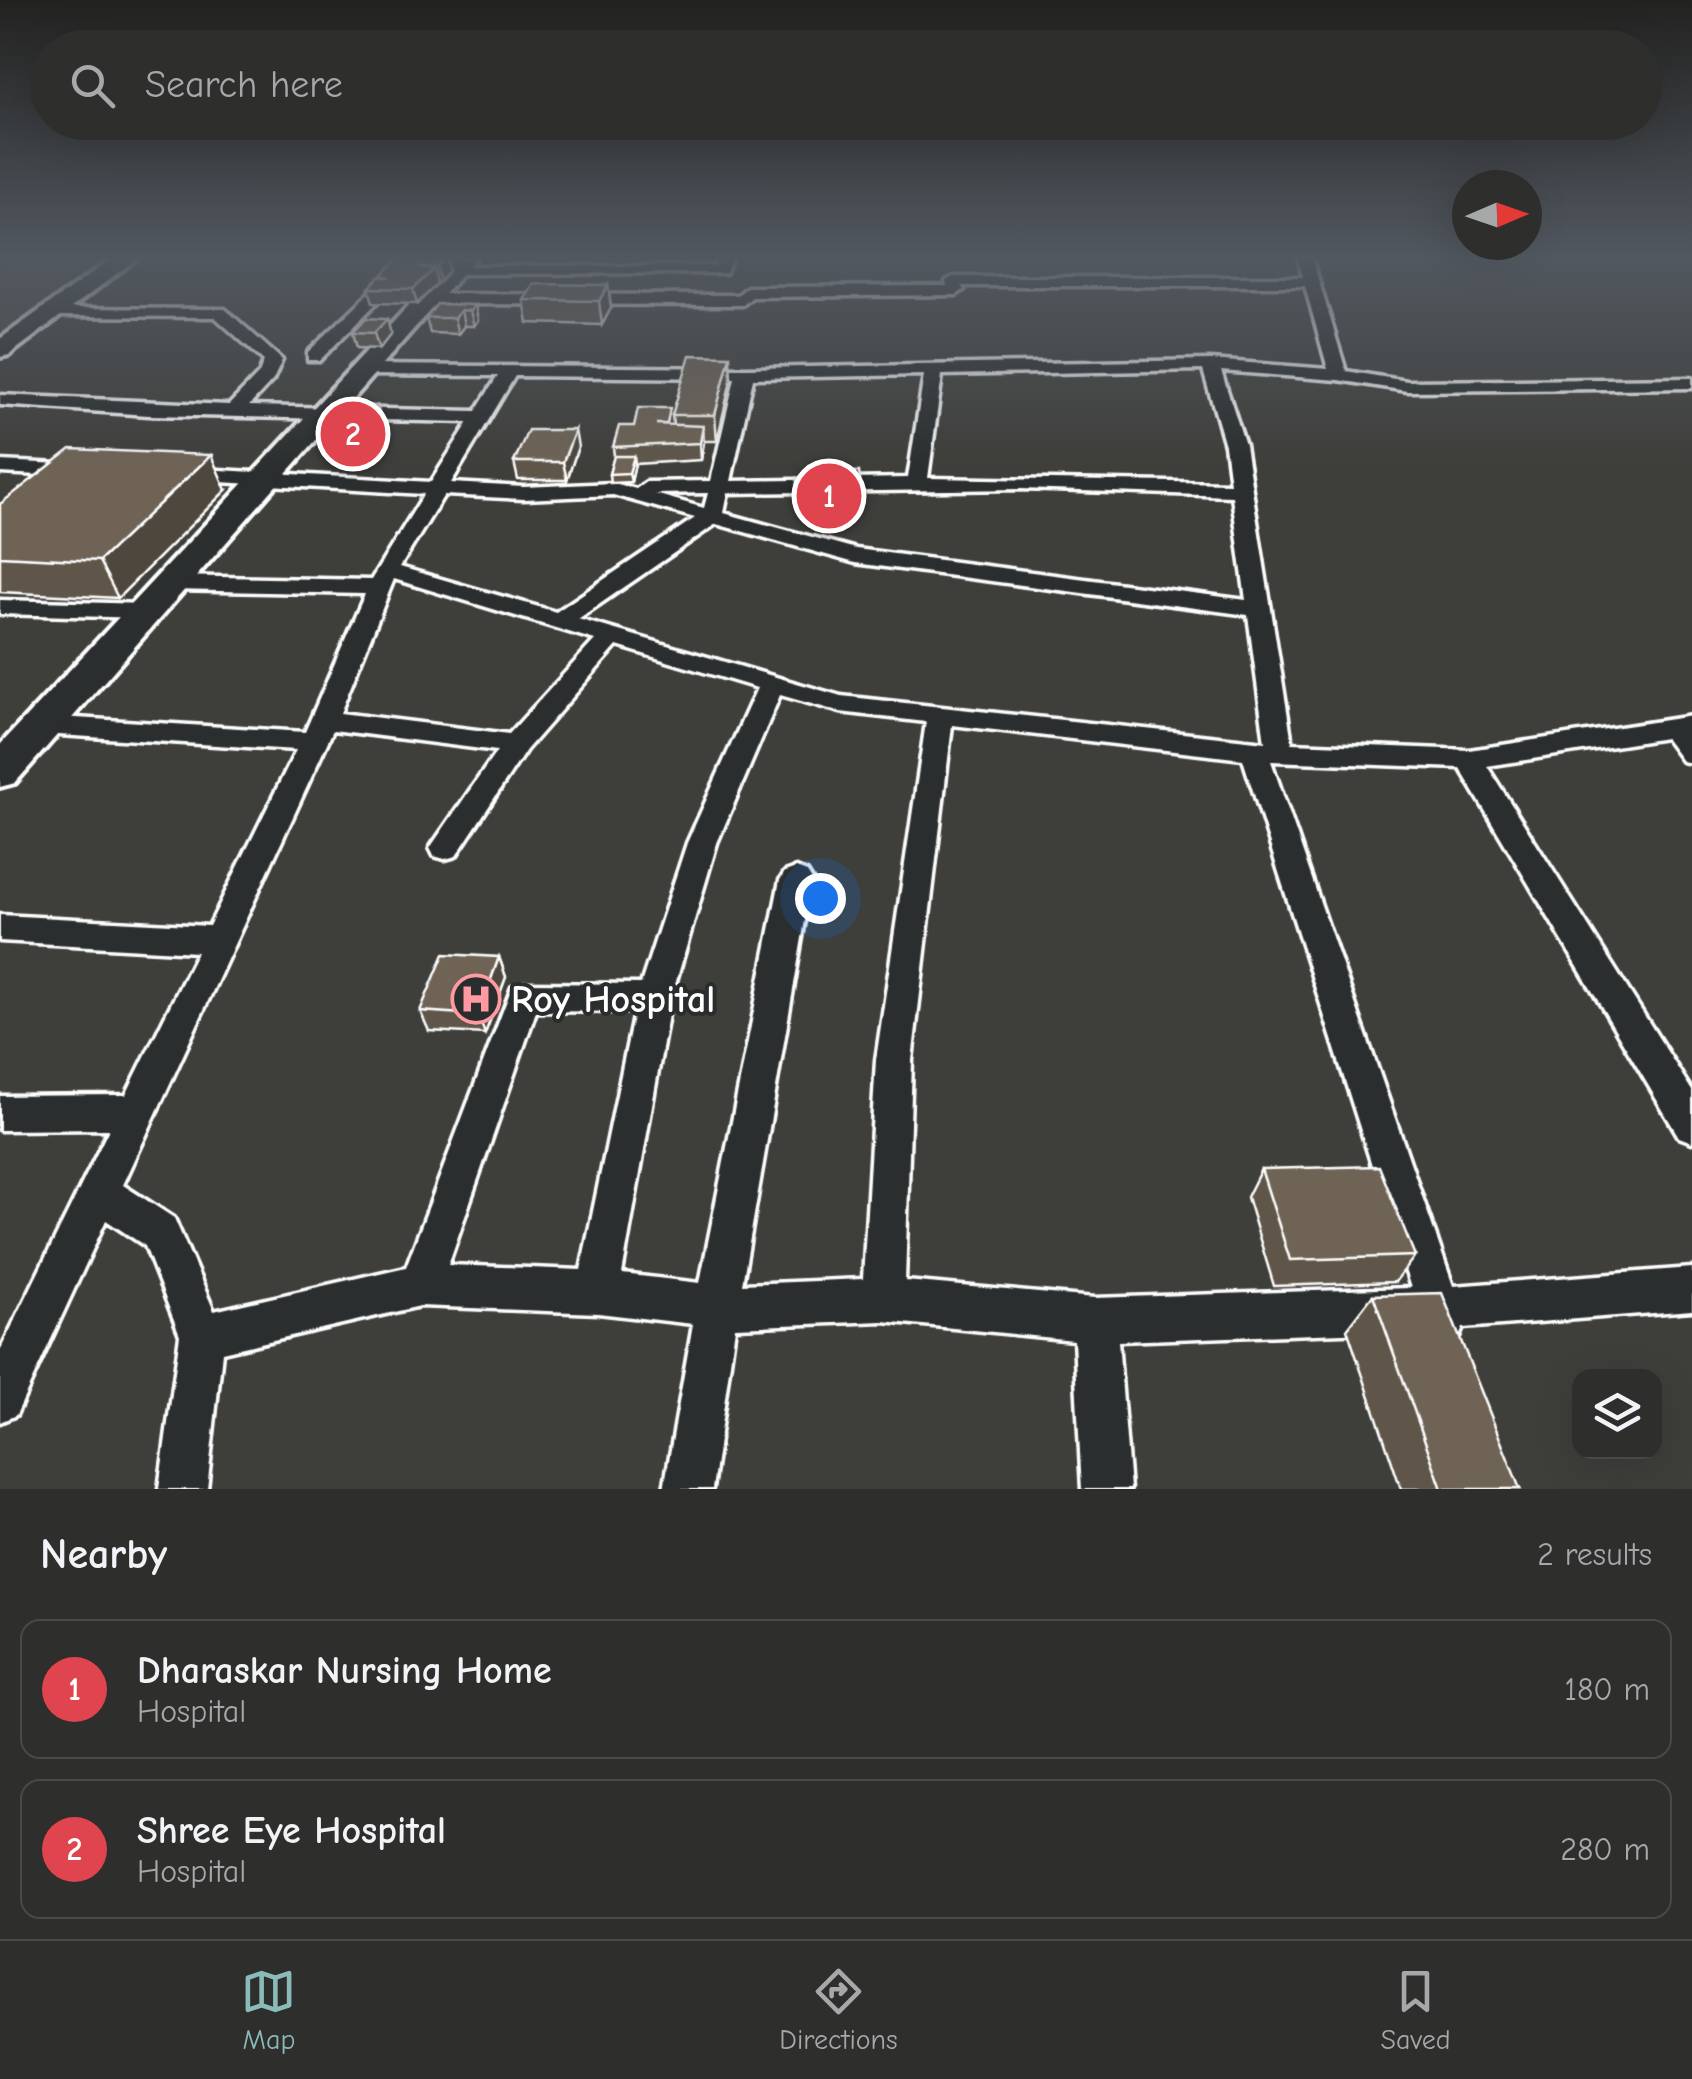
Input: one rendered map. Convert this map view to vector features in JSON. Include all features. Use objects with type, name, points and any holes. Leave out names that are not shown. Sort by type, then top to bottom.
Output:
[{"type":"main road","points":[[0,772],[401,328]]},
{"type":"street","points":[[0,350],[30,328]]},
{"type":"street","points":[[247,328],[294,358],[509,372],[746,373],[1210,365],[1338,375],[1406,386],[1692,383]]},
{"type":"street","points":[[234,411],[267,376],[329,328]]},
{"type":"street","points":[[1325,328],[1338,375]]},
{"type":"street","points":[[1210,365],[1235,445],[1259,609],[1267,751],[1458,1362]]},
{"type":"street","points":[[917,485],[934,370]]},
{"type":"street","points":[[0,1399],[319,731],[384,578],[509,372]]},
{"type":"street","points":[[559,620],[713,516],[746,373]]},
{"type":"street","points":[[0,400],[482,417]]},
{"type":"street","points":[[0,468],[94,472],[57,496]]},
{"type":"street","points":[[158,473],[268,476],[524,493],[1021,483],[1241,490]]},
{"type":"street","points":[[614,489],[855,556],[1259,609]]},
{"type":"street","points":[[171,582],[384,578],[559,620],[840,704],[1267,751],[1469,759],[1682,727],[1692,754]]},
{"type":"street","points":[[0,607],[145,612]]},
{"type":"street","points":[[445,848],[516,744],[612,636]]},
{"type":"street","points":[[598,1292],[654,998],[702,843],[772,684]]},
{"type":"street","points":[[882,1300],[894,1060],[940,715]]},
{"type":"street","points":[[43,724],[319,731],[516,744]]},
{"type":"street","points":[[1469,759],[1692,1125]]},
{"type":"street","points":[[688,1489],[717,1306],[796,880]]},
{"type":"street","points":[[0,928],[220,940]]},
{"type":"street","points":[[420,1286],[524,997],[654,998]]},
{"type":"street","points":[[0,1112],[137,1112]]},
{"type":"street","points":[[99,1192],[160,1232],[202,1335],[183,1489]]},
{"type":"street","points":[[202,1335],[420,1286],[598,1292],[717,1306],[882,1300],[1095,1320],[1440,1308],[1692,1289]]},
{"type":"street","points":[[1095,1320],[1106,1489]]},
{"type":"building","points":[[356,328],[378,328],[374,333],[353,332]]},
{"type":"building","points":[[690,355],[730,356],[715,415],[672,415]]},
{"type":"building","points":[[344,404],[377,406],[352,432],[318,430]]},
{"type":"building","points":[[638,408],[670,408],[667,424],[656,424],[703,426],[700,443],[613,447],[619,426],[634,426]]},
{"type":"building","points":[[528,430],[575,430],[563,462],[514,462]]},
{"type":"building","points":[[71,449],[211,455],[99,561],[0,556],[0,504]]},
{"type":"building","points":[[614,456],[634,456],[629,473],[609,474]]},
{"type":"building","points":[[817,471],[859,472],[860,481],[836,482],[837,493],[831,493],[828,485],[808,489],[807,485],[797,485],[797,478],[817,477]]},
{"type":"building","points":[[444,954],[499,957],[478,1015],[420,1011]]},
{"type":"building","points":[[1379,1166],[1415,1256],[1290,1260],[1261,1169]]},
{"type":"building","points":[[1442,1293],[1520,1489],[1442,1489],[1373,1295]]},
{"type":"place","name":"Shree Eye Hospital","points":[[353,434]]},
{"type":"place","name":"Dharaskar Nursing Home","points":[[829,496]]},
{"type":"place","name":"Roy Hospital","points":[[476,999]]}]
